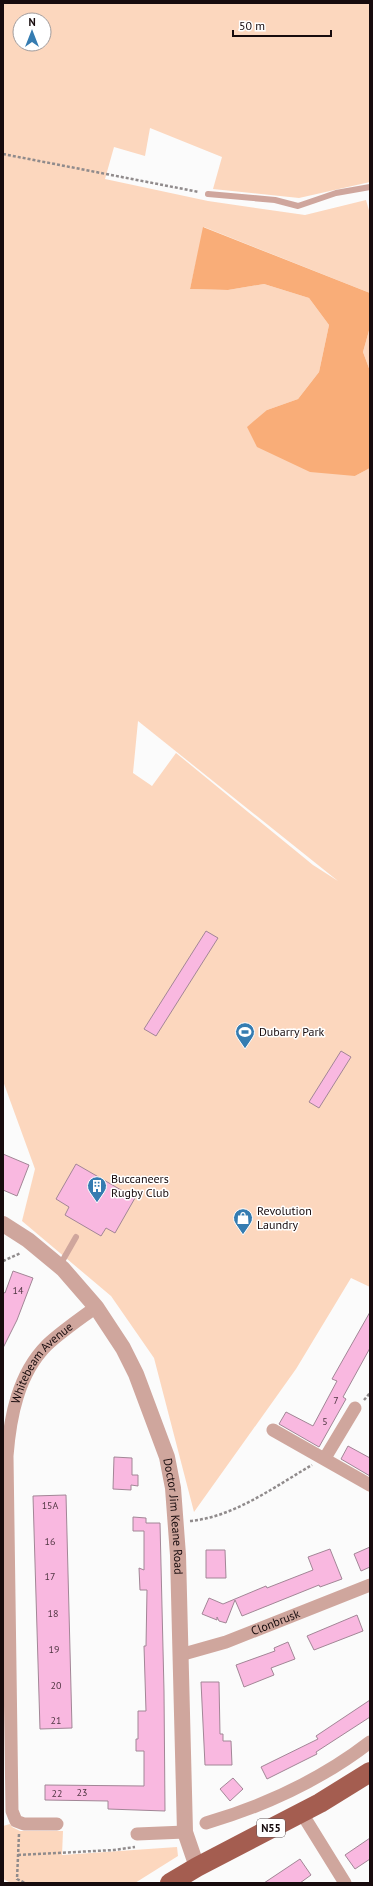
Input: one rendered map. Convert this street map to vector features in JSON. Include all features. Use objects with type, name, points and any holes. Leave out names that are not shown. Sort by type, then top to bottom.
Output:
[{"type":"main road","name":"N55","points":[[170,1883],[197,1867],[301,1812],[370,1772]]},
{"type":"street","name":"Doctor Jim Keane Road","points":[[3,1224],[36,1246],[59,1266],[96,1307],[123,1348],[148,1401],[167,1457],[173,1488],[175,1522],[185,1832],[197,1867]]},
{"type":"street","name":"Whitebeam Avenue","points":[[12,1820],[7,1531],[7,1456],[10,1420],[27,1373],[47,1346],[96,1307]]},
{"type":"street","points":[[324,1458],[355,1408]]},
{"type":"street","points":[[273,1430],[370,1485]]},
{"type":"street","name":"Clonbrusk","points":[[180,1655],[226,1642],[370,1585]]},
{"type":"street","points":[[206,1823],[256,1806],[294,1788],[331,1768],[370,1742]]},
{"type":"street","points":[[301,1812],[345,1883]]},
{"type":"street","points":[[12,1820],[24,1824],[57,1824]]},
{"type":"street","points":[[141,1834],[185,1832]]},
{"type":"lane","points":[[208,194],[276,200],[298,206],[336,193],[370,187]]},
{"type":"lane","points":[[59,1266],[76,1237]]},
{"type":"path","points":[[3,154],[208,194]]},
{"type":"path","points":[[3,1261],[36,1246]]},
{"type":"path","points":[[175,1522],[202,1520],[232,1510],[324,1458]]},
{"type":"path","points":[[12,1820],[18,1855],[17,1879],[25,1883]]},
{"type":"path","points":[[18,1855],[114,1850],[140,1846],[141,1834]]},
{"type":"shaded area","points":[[3,3],[370,3],[370,182],[299,198],[213,189],[222,157],[150,128],[145,156],[114,147],[105,179],[208,201],[305,215],[366,200],[370,214],[370,293],[204,227],[190,289],[228,290],[264,284],[309,298],[329,325],[319,372],[298,399],[267,410],[355,476],[370,468],[370,1287],[351,1278],[296,1369],[194,1512],[154,1358],[111,1296],[22,1221],[35,1169],[3,1081]],"holes":[[[138,721],[338,881],[313,865],[176,753],[152,786],[133,773]]]},
{"type":"shaded area","points":[[203,227],[370,293],[370,327],[363,352],[370,371],[370,468],[355,476],[310,472],[257,447],[247,427],[267,410],[298,399],[319,372],[329,325],[309,298],[264,284],[228,290],[190,289]]},
{"type":"shaded area","points":[[370,327],[370,371],[363,352]]},
{"type":"shaded area","points":[[10,1824],[12,1827],[20,1831],[63,1831],[62,1855],[177,1847],[178,1856],[135,1883],[11,1883],[3,1879],[3,1826]]},
{"type":"building","points":[[206,931],[218,938],[156,1036],[144,1029]]},
{"type":"building","points":[[341,1051],[351,1057],[319,1108],[309,1102]]},
{"type":"building","points":[[3,1154],[29,1165],[17,1196],[3,1190]]},
{"type":"building","name":"Buccaneers Rugby Club","points":[[76,1164],[135,1198],[115,1233],[106,1228],[101,1236],[65,1215],[69,1207],[56,1199]]},
{"type":"building","points":[[13,1271],[33,1278],[17,1320],[3,1348],[3,1292],[5,1293]]},
{"type":"building","points":[[370,1312],[370,1348],[343,1397],[346,1399],[319,1447],[279,1424],[286,1412],[313,1426],[337,1381],[332,1379]]},
{"type":"building","points":[[348,1446],[370,1458],[370,1476],[341,1459]]},
{"type":"building","points":[[114,1457],[132,1458],[132,1475],[138,1475],[138,1486],[131,1485],[131,1490],[113,1489]]},
{"type":"building","points":[[66,1495],[72,1728],[40,1729],[33,1496]]},
{"type":"building","points":[[133,1517],[146,1518],[146,1523],[160,1523],[165,1811],[108,1809],[108,1801],[45,1800],[45,1785],[144,1786],[144,1751],[136,1751],[136,1739],[138,1739],[138,1711],[146,1711],[144,1646],[146,1646],[147,1590],[140,1590],[139,1568],[144,1570],[144,1531],[133,1531]]},
{"type":"building","points":[[370,1547],[370,1567],[361,1571],[354,1554]]},
{"type":"building","points":[[330,1549],[342,1579],[320,1587],[319,1585],[242,1616],[235,1600],[226,1623],[219,1621],[217,1617],[217,1620],[202,1614],[209,1598],[223,1604],[266,1586],[267,1588],[313,1570],[308,1557]]},
{"type":"building","points":[[206,1550],[225,1550],[226,1578],[206,1578]]},
{"type":"building","points":[[357,1615],[363,1631],[314,1650],[307,1636]]},
{"type":"building","points":[[288,1642],[295,1659],[271,1668],[274,1675],[244,1687],[236,1665],[275,1651],[274,1648]]},
{"type":"building","points":[[201,1682],[219,1682],[220,1734],[223,1734],[223,1741],[231,1741],[232,1765],[205,1765]]},
{"type":"building","points":[[370,1700],[370,1717],[316,1752],[317,1754],[267,1779],[261,1767],[318,1739],[316,1736]]},
{"type":"building","points":[[233,1778],[243,1789],[230,1801],[220,1789]]},
{"type":"building","points":[[370,1838],[370,1859],[355,1869],[345,1855]]},
{"type":"building","points":[[300,1859],[311,1875],[300,1883],[264,1883]]},
{"type":"place","name":"Dubarry Park","points":[[245,1049]]},
{"type":"place","name":"Buccaneers Rugby Club","points":[[97,1203]]},
{"type":"place","name":"Revolution Laundry","points":[[243,1235]]}]
